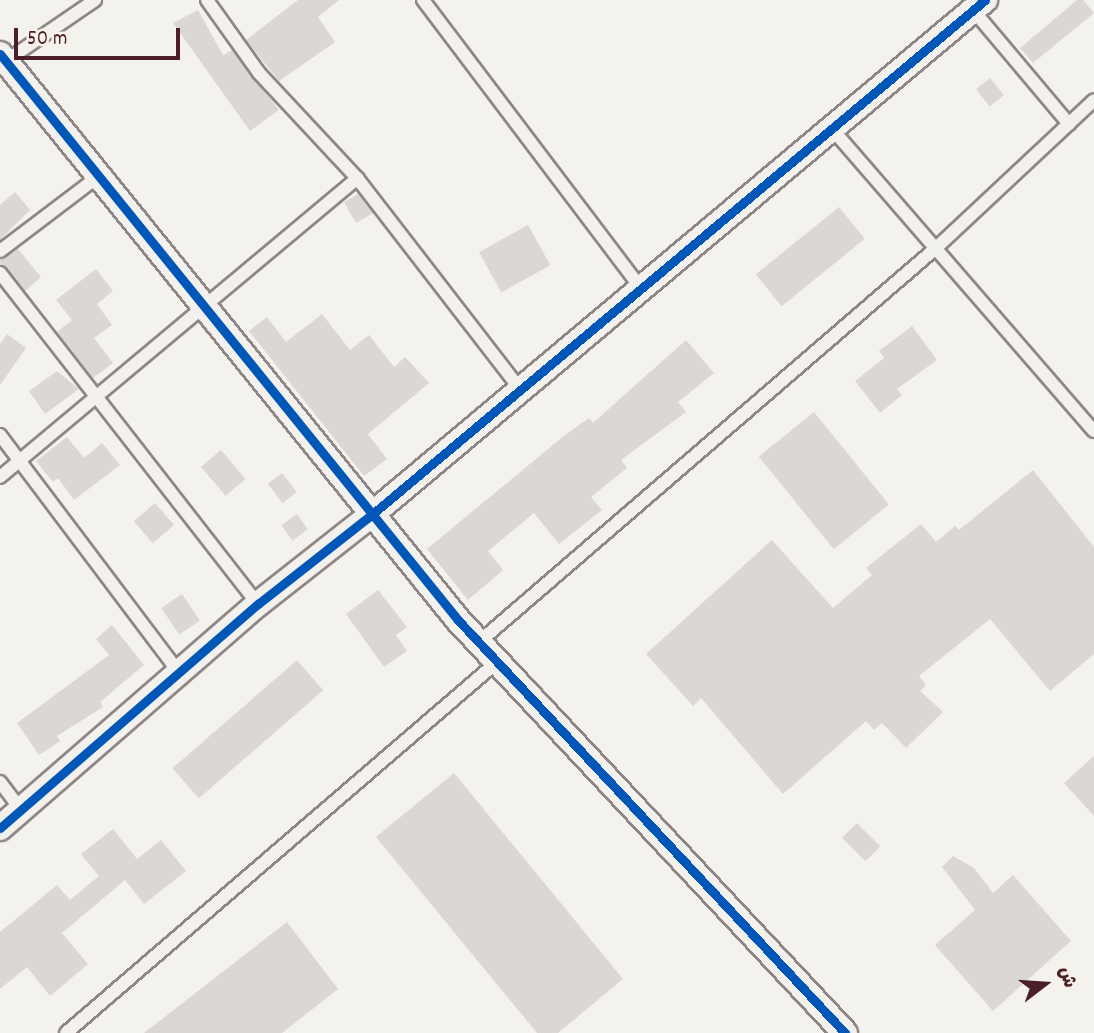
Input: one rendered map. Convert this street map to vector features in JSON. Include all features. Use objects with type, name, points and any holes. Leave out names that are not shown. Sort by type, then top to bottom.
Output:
[{"type":"street","points":[[0,828],[178,671],[370,516],[979,5]]},
{"type":"street","points":[[3,58],[100,175],[202,308],[370,516],[496,662],[845,1033]]},
{"type":"lane","points":[[3,58],[95,0]]},
{"type":"lane","points":[[206,0],[259,73],[357,178],[521,390]]},
{"type":"lane","points":[[423,0],[640,287]]},
{"type":"lane","points":[[979,5],[1069,124]]},
{"type":"lane","points":[[479,642],[936,248],[1094,100]]},
{"type":"lane","points":[[833,130],[1094,431]]},
{"type":"lane","points":[[0,251],[100,175]]},
{"type":"lane","points":[[0,477],[357,178]]},
{"type":"lane","points":[[0,273],[258,604]]},
{"type":"lane","points":[[0,435],[178,671]]},
{"type":"lane","points":[[66,1033],[496,662]]},
{"type":"lane","points":[[0,782],[21,810]]},
{"type":"building","points":[[298,0],[339,0],[318,17],[335,42],[279,81],[246,40]]},
{"type":"building","points":[[1077,0],[1083,0],[1094,13],[1033,63],[1020,48]]},
{"type":"building","points":[[198,10],[223,55],[232,50],[279,110],[250,131],[173,23]]},
{"type":"building","points":[[990,78],[1004,95],[990,106],[976,89]]},
{"type":"building","points":[[15,192],[30,210],[0,240],[0,205]]},
{"type":"building","points":[[358,194],[373,213],[356,223],[344,202]]},
{"type":"building","points":[[839,207],[865,239],[782,306],[756,274]]},
{"type":"building","points":[[528,225],[550,265],[501,292],[479,252]]},
{"type":"building","points":[[18,249],[41,277],[25,291],[0,264],[0,260]]},
{"type":"building","points":[[96,269],[113,291],[97,304],[112,325],[94,338],[113,363],[93,378],[57,332],[72,320],[56,300]]},
{"type":"building","points":[[322,314],[350,350],[369,335],[394,367],[405,357],[429,383],[368,434],[387,459],[364,476],[249,331],[267,317],[286,342]]},
{"type":"building","points":[[912,326],[937,360],[897,389],[902,395],[880,413],[855,381],[884,358],[879,351]]},
{"type":"building","points":[[7,334],[26,348],[0,385],[0,344]]},
{"type":"building","points":[[686,340],[714,373],[678,402],[686,412],[621,460],[627,468],[591,497],[602,510],[559,544],[534,513],[488,551],[503,570],[468,600],[427,549],[565,435],[589,418],[593,423]]},
{"type":"building","points":[[57,371],[79,389],[45,414],[29,391]]},
{"type":"building","points":[[814,412],[889,504],[834,549],[759,457]]},
{"type":"building","points":[[67,437],[84,458],[102,443],[120,465],[74,500],[58,478],[53,482],[36,461]]},
{"type":"building","points":[[221,450],[245,479],[226,496],[201,467]]},
{"type":"building","points":[[1033,470],[1094,547],[1094,654],[1050,691],[990,619],[919,676],[926,685],[920,691],[943,712],[906,748],[882,723],[874,730],[866,721],[783,794],[701,698],[693,706],[646,654],[772,540],[833,608],[872,575],[866,568],[921,524],[936,542],[955,526],[959,530]]},
{"type":"building","points":[[282,473],[297,492],[283,503],[268,484]]},
{"type":"building","points":[[155,503],[174,525],[153,543],[134,521]]},
{"type":"building","points":[[297,514],[308,530],[292,540],[281,525]]},
{"type":"building","points":[[378,590],[407,627],[396,635],[407,651],[384,667],[346,614]]},
{"type":"building","points":[[182,594],[200,621],[179,635],[161,608]]},
{"type":"building","points":[[112,625],[144,665],[100,702],[103,707],[57,736],[60,741],[39,755],[17,723],[109,655],[96,639]]},
{"type":"building","points":[[297,660],[323,690],[199,798],[172,768]]},
{"type":"building","points":[[1094,756],[1094,816],[1064,783]]},
{"type":"building","points":[[454,773],[623,979],[558,1033],[537,1033],[376,837]]},
{"type":"building","points":[[857,823],[880,846],[865,861],[842,838]]},
{"type":"building","points":[[113,829],[137,859],[161,840],[186,871],[144,904],[125,880],[62,933],[88,964],[50,996],[27,967],[0,989],[0,932],[57,885],[70,900],[99,876],[81,854]]},
{"type":"building","points":[[953,856],[974,868],[993,893],[1013,875],[1071,941],[993,1011],[935,945],[975,910],[942,867]]},
{"type":"building","points":[[287,922],[338,989],[282,1033],[144,1033]]},
{"type":"cycle path","points":[[0,828],[258,604],[370,516],[985,0]]},
{"type":"cycle path","points":[[0,54],[458,620],[845,1033]]}]
